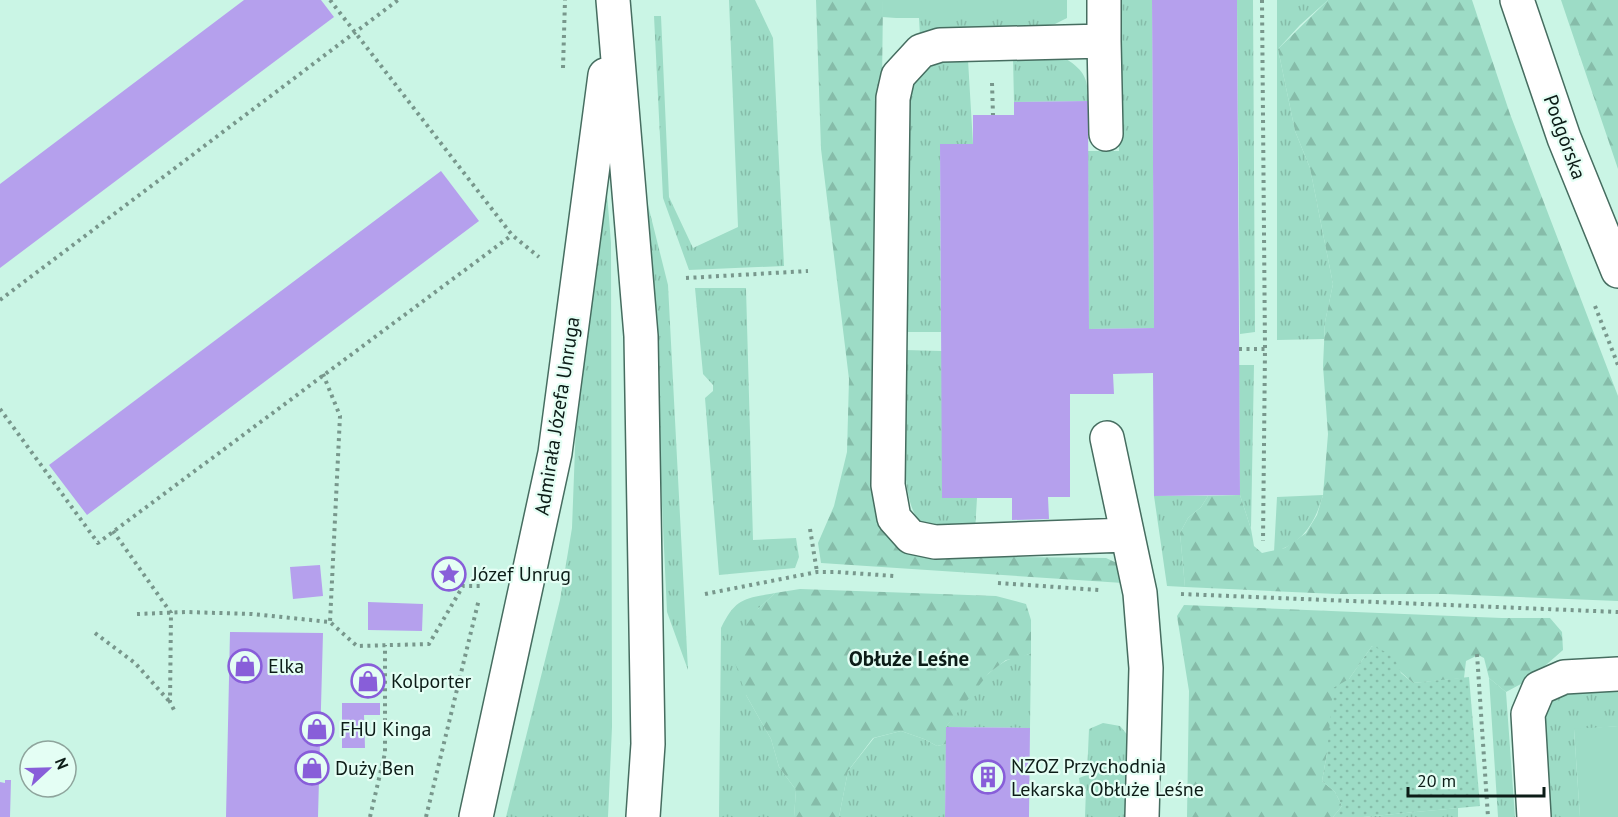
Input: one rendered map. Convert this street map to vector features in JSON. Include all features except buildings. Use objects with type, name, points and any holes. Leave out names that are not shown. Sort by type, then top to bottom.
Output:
[{"type":"street","points":[[1104,0],[1106,134]]},
{"type":"street","name":"Podgórska","points":[[1517,0],[1564,138],[1618,271]]},
{"type":"street","name":"Admirała Józefa Unruga","points":[[476,817],[555,453],[613,6]]},
{"type":"street","name":"Admirała Józefa Unruga","points":[[613,6],[640,336],[648,744],[643,817]]},
{"type":"street","points":[[1104,41],[939,45],[921,51],[898,76],[893,98],[888,485],[894,518],[911,537],[935,542],[1127,536]]},
{"type":"street","points":[[1107,438],[1140,593],[1146,668],[1142,817]]},
{"type":"street","points":[[1534,817],[1528,714],[1539,688],[1564,677],[1618,674]]},
{"type":"path","points":[[330,0],[512,235],[545,262]]},
{"type":"path","points":[[0,300],[398,0]]},
{"type":"path","points":[[563,69],[565,0]]},
{"type":"path","points":[[1262,0],[1265,349],[1263,542]]},
{"type":"path","points":[[0,409],[98,543],[512,235]]},
{"type":"path","points":[[686,278],[808,271]]},
{"type":"path","points":[[1239,349],[1265,349]]},
{"type":"path","points":[[323,374],[340,416],[330,622]]},
{"type":"path","points":[[810,529],[817,572]]},
{"type":"path","points":[[113,531],[171,613],[170,702]]},
{"type":"path","points":[[705,594],[817,572],[906,577]]},
{"type":"path","points":[[426,817],[485,576]]},
{"type":"path","points":[[988,582],[1140,593],[1618,612]]},
{"type":"path","points":[[137,614],[252,614],[330,622],[357,646],[429,644],[463,586],[482,586]]},
{"type":"path","points":[[95,633],[135,663],[170,702],[175,712]]},
{"type":"path","points":[[370,817],[385,753],[386,645]]},
{"type":"path","points":[[1477,654],[1488,817]]},
{"type":"green space","points":[[729,0],[755,0],[773,38],[784,266],[689,270],[663,198],[654,16],[661,16],[669,197],[693,248],[738,227]]},
{"type":"green space","points":[[816,0],[883,0],[877,496],[941,556],[1106,558],[1119,564],[1123,583],[821,563],[818,543],[834,506],[847,452],[849,379],[821,149]]},
{"type":"green space","points":[[883,0],[896,0],[896,18],[882,17]]},
{"type":"green space","points":[[896,0],[1067,0],[1067,18],[896,18]]},
{"type":"green space","points":[[1117,0],[1152,0],[1154,328],[1089,329],[1088,151],[1119,151]]},
{"type":"green space","points":[[1237,0],[1253,0],[1255,332],[1240,334]]},
{"type":"green space","points":[[1277,0],[1328,0],[1278,49],[1295,131],[1310,168],[1333,284],[1324,339],[1277,340]]},
{"type":"green space","points":[[1328,0],[1472,0],[1510,114],[1618,396],[1618,601],[1444,594],[1336,594],[1185,587],[1180,533],[1188,518],[1201,507],[1208,496],[1240,495],[1254,546],[1262,553],[1285,548],[1306,533],[1317,515],[1323,495],[1328,434],[1323,366],[1325,322],[1333,284],[1310,168],[1295,131],[1278,49]]},
{"type":"green space","points":[[1561,0],[1618,0],[1618,169]]},
{"type":"green space","points":[[919,18],[1067,18],[1044,26],[920,36]]},
{"type":"green space","points":[[1062,56],[1083,74],[1087,85],[1088,101],[1014,102],[1013,58]]},
{"type":"green space","points":[[941,60],[968,60],[973,144],[940,145],[941,332],[906,332],[901,105],[922,68]]},
{"type":"green space","points":[[606,181],[611,243],[612,727],[608,817],[506,817],[560,600],[572,528],[576,422],[599,221]]},
{"type":"green space","points":[[648,205],[668,285],[688,670],[667,612]]},
{"type":"green space","points":[[695,288],[746,288],[753,540],[796,538],[799,557],[795,568],[719,575],[705,398],[713,391],[713,385],[703,374]]},
{"type":"green space","points":[[905,350],[942,351],[942,498],[977,498],[975,531],[930,527],[918,519],[911,506],[907,487],[904,439]]},
{"type":"green space","points":[[1239,365],[1254,365],[1251,529],[1240,495]]},
{"type":"green space","points":[[1323,495],[1312,523],[1306,531],[1293,543],[1274,552],[1277,497]]},
{"type":"green space","points":[[1154,496],[1208,496],[1201,507],[1188,518],[1180,533],[1185,587],[1167,586]]},
{"type":"green space","points":[[800,589],[996,596],[1026,604],[1031,620],[1031,653],[1020,658],[1006,660],[989,673],[946,727],[946,744],[937,746],[901,731],[873,738],[848,771],[839,817],[794,817],[796,790],[779,767],[771,739],[746,695],[733,657],[742,631],[758,609],[775,593]]},
{"type":"green space","points":[[775,593],[758,609],[746,695],[771,739],[779,767],[796,790],[794,817],[719,817],[721,628],[736,605],[748,599]]},
{"type":"green space","points":[[1184,605],[1550,618],[1562,632],[1563,650],[1530,679],[1506,692],[1489,678],[1484,658],[1478,655],[1466,661],[1464,678],[1413,683],[1372,646],[1349,679],[1327,753],[1322,781],[1335,792],[1342,806],[1333,817],[1187,817],[1189,691],[1177,616]]},
{"type":"green space","points":[[1372,646],[1393,655],[1401,673],[1413,683],[1469,677],[1480,806],[1363,817],[1333,817],[1342,806],[1335,792],[1322,781],[1333,688],[1349,679]]},
{"type":"green space","points":[[1031,653],[1030,728],[946,727],[972,692],[995,668],[1007,660]]},
{"type":"green space","points":[[1489,678],[1506,692],[1515,817],[1498,817]]},
{"type":"green space","points":[[1618,687],[1618,726],[1574,730],[1580,817],[1545,817],[1540,713],[1554,697],[1570,690]]},
{"type":"green space","points":[[1103,723],[1120,726],[1130,738],[1128,817],[1085,817],[1086,789],[1080,786],[1079,778],[1087,775],[1089,729]]},
{"type":"green space","points":[[1618,726],[1618,817],[1580,817],[1574,729]]},
{"type":"green space","points":[[901,731],[937,746],[946,744],[945,817],[839,817],[848,771],[874,738]]},
{"type":"green space","points":[[1458,808],[1458,817],[1363,817]]},
{"type":"place","name":"Józef Unrug","points":[[449,574]]},
{"type":"place","name":"Elka","points":[[245,666]]},
{"type":"place","name":"Kolporter","points":[[368,681]]},
{"type":"place","name":"FHU Kinga","points":[[317,729]]},
{"type":"place","name":"Duży Ben","points":[[312,768]]},
{"type":"place","name":"NZOZ Przychodnia Lekarska Obłuże Leśne","points":[[988,777]]},
{"type":"district","name":"Obłuże Leśne","points":[[909,659]]}]
